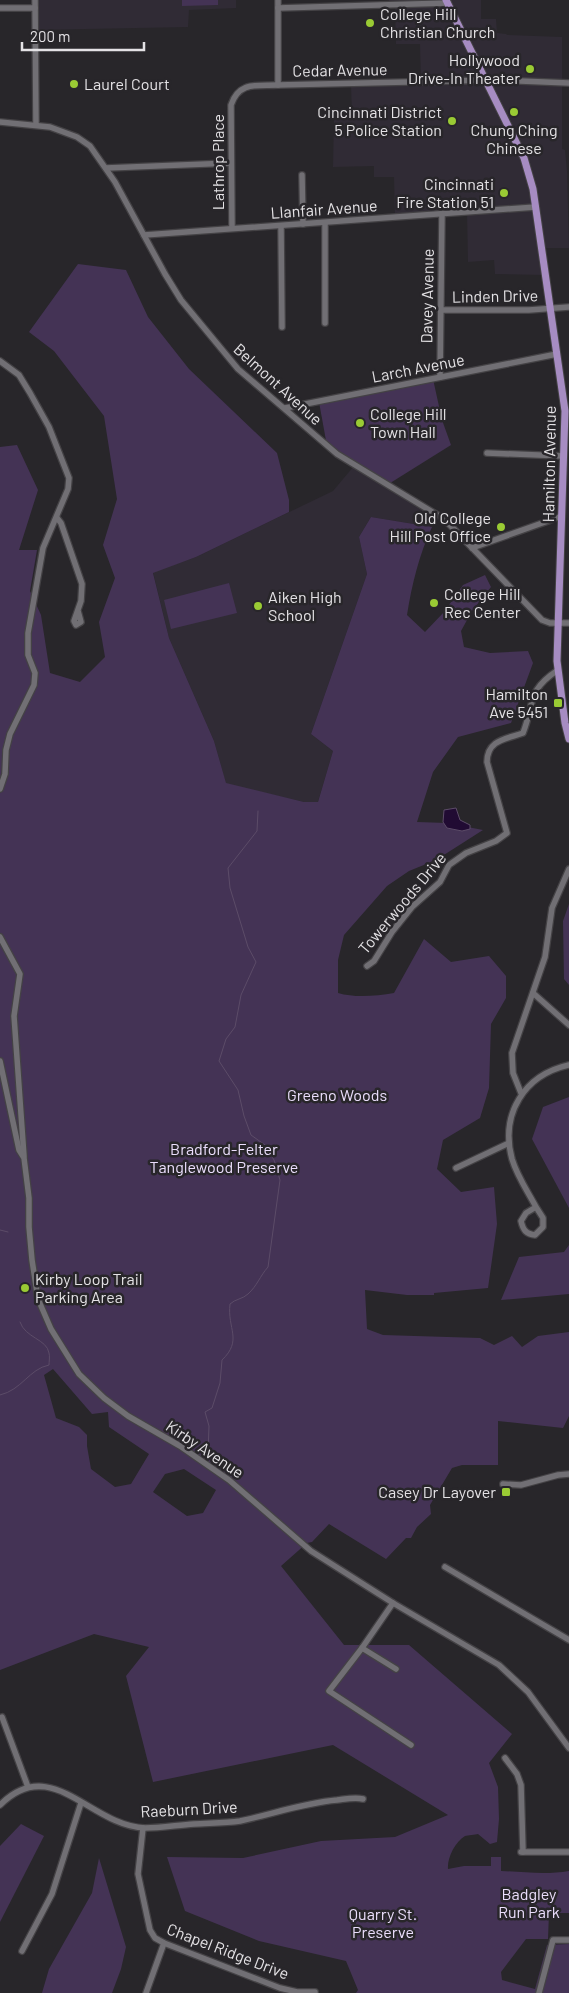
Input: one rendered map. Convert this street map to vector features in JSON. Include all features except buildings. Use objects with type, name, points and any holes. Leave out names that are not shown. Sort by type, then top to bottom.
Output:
[{"type":"main road","name":"Hamilton Avenue","points":[[447,2],[524,158],[532,180],[565,411],[562,516],[565,534],[558,623],[558,670],[569,739]]},
{"type":"street","points":[[35,0],[36,125]]},
{"type":"street","points":[[278,0],[278,86]]},
{"type":"street","points":[[278,8],[355,3],[447,2]]},
{"type":"street","points":[[0,8],[35,8]]},
{"type":"street","name":"Cedar Avenue","points":[[234,96],[242,89],[248,87],[485,81],[569,83]]},
{"type":"street","name":"Lathrop Place","points":[[232,228],[231,105],[234,96]]},
{"type":"street","name":"Belmont Avenue","points":[[0,122],[60,129],[77,136],[91,147],[106,168],[170,284],[191,314],[238,369],[344,458],[438,516],[540,618],[545,622],[558,623]]},
{"type":"street","points":[[106,168],[231,163]]},
{"type":"street","points":[[302,175],[303,224]]},
{"type":"street","name":"Llanfair Avenue","points":[[144,235],[536,207]]},
{"type":"street","name":"Davey Avenue","points":[[440,377],[442,214]]},
{"type":"street","points":[[325,223],[325,323]]},
{"type":"street","points":[[281,226],[282,327]]},
{"type":"street","name":"Linden Drive","points":[[440,310],[529,310],[569,307]]},
{"type":"street","name":"Larch Avenue","points":[[285,408],[557,354]]},
{"type":"street","points":[[0,361],[19,375],[30,392],[49,427],[68,473],[68,489],[43,548],[28,633],[28,655],[35,674],[34,685],[10,734],[6,750],[5,774],[0,788]]},
{"type":"street","points":[[487,453],[563,456]]},
{"type":"street","points":[[472,548],[562,516]]},
{"type":"street","points":[[56,518],[61,523],[82,584],[81,601],[78,611]]},
{"type":"street","points":[[558,623],[569,623]]},
{"type":"street","name":"Towerwoods Drive","points":[[367,966],[374,961],[392,932],[412,907],[440,882],[448,865],[466,853],[496,841],[507,833],[487,762],[487,754],[497,741],[523,733],[528,721],[535,690],[540,683],[558,670]]},
{"type":"street","points":[[521,1093],[513,1073],[512,1053],[545,957],[552,908],[569,869]]},
{"type":"street","points":[[0,937],[8,954],[19,970],[20,977],[14,1016],[24,1158]]},
{"type":"street","points":[[533,993],[569,1025]]},
{"type":"street","name":"Kirby Avenue","points":[[0,1061],[19,1150],[24,1158],[29,1198],[32,1260],[38,1300],[51,1329],[79,1374],[104,1398],[128,1416],[180,1446],[223,1475],[311,1551],[393,1603],[495,1662],[528,1692],[568,1746]]},
{"type":"street","points":[[536,1207],[526,1213],[521,1221],[525,1231],[529,1234],[535,1234],[543,1227],[543,1218],[516,1169],[509,1142],[512,1117],[521,1093],[548,1072],[569,1065]]},
{"type":"street","points":[[456,1168],[509,1142]]},
{"type":"street","points":[[503,1484],[521,1485],[569,1474]]},
{"type":"street","points":[[445,1568],[569,1640]]},
{"type":"street","points":[[393,1603],[329,1691],[411,1745]]},
{"type":"street","points":[[362,1648],[396,1669]]},
{"type":"street","points":[[0,1805],[11,1794],[28,1786],[2,1717]]},
{"type":"street","points":[[505,1758],[517,1774],[521,1785],[521,1852],[569,1852]]},
{"type":"street","name":"Raeburn Drive","points":[[28,1786],[52,1787],[115,1821],[143,1828],[239,1821],[313,1802],[355,1798],[364,1799]]},
{"type":"street","points":[[22,1952],[52,1894],[82,1803]]},
{"type":"street","name":"Chapel Ridge Drive","points":[[143,1828],[139,1861],[140,1888],[150,1930],[155,1938],[280,1990],[314,1992]]},
{"type":"street","points":[[539,1993],[553,1940],[569,1940]]},
{"type":"street","points":[[146,1993],[164,1943]]},
{"type":"shaded area","points":[[35,0],[236,0],[236,8],[189,10],[188,27],[35,30]]},
{"type":"shaded area","points":[[389,0],[481,0],[481,19],[496,19],[497,33],[562,37],[562,149],[565,150],[567,171],[569,248],[541,248],[545,275],[495,274],[494,260],[468,262],[467,212],[395,218],[394,177],[374,177],[374,166],[333,167],[334,118],[352,118],[351,84],[421,82],[420,44],[396,44],[395,5],[389,5]]},
{"type":"shaded area","name":"Aiken High School","points":[[354,466],[439,516],[432,527],[371,517],[359,537],[367,574],[311,734],[333,751],[317,805],[226,784],[214,741],[169,638],[153,572],[196,557],[333,491]]},
{"type":"shaded area","points":[[456,808],[460,820],[470,825],[470,829],[462,831],[447,828],[443,822],[444,810]]},
{"type":"green space","points":[[182,0],[218,0],[218,5],[182,6]]},
{"type":"green space","points":[[78,264],[126,270],[148,317],[189,369],[277,453],[289,500],[289,512],[196,557],[153,573],[169,638],[214,741],[226,783],[304,802],[318,802],[333,751],[311,734],[367,574],[359,537],[371,517],[432,527],[416,570],[407,615],[425,632],[444,612],[463,585],[485,575],[491,587],[472,611],[461,631],[464,647],[490,653],[528,651],[533,663],[511,723],[458,737],[433,772],[417,822],[447,823],[483,830],[436,860],[409,871],[387,886],[344,935],[338,960],[338,993],[351,996],[366,996],[394,993],[424,939],[451,962],[489,956],[506,976],[506,998],[491,1024],[489,1088],[480,1118],[443,1140],[437,1169],[461,1192],[494,1187],[497,1224],[488,1288],[434,1293],[434,1295],[407,1295],[365,1290],[367,1329],[383,1335],[480,1338],[494,1345],[512,1336],[522,1347],[538,1336],[569,1332],[569,1416],[563,1428],[498,1421],[498,1465],[462,1465],[452,1468],[430,1505],[431,1514],[417,1527],[411,1538],[406,1538],[386,1559],[329,1524],[312,1542],[307,1543],[281,1566],[344,1645],[409,1645],[512,1734],[489,1763],[498,1787],[499,1819],[497,1842],[490,1844],[478,1834],[465,1836],[452,1851],[448,1869],[464,1866],[491,1866],[491,1857],[501,1857],[501,1871],[543,1873],[569,1871],[569,1913],[549,1913],[548,1939],[526,1939],[501,1972],[502,1980],[535,1989],[547,1945],[569,1944],[569,1993],[356,1993],[358,1990],[346,1961],[259,1941],[185,1911],[167,1857],[243,1858],[321,1841],[395,1837],[448,1815],[333,1745],[153,1782],[126,1676],[149,1647],[94,1634],[0,1670],[0,447],[17,445],[38,490],[19,550],[37,550],[30,591],[41,615],[50,673],[80,682],[105,657],[99,622],[115,578],[103,545],[117,499],[104,416],[54,351],[29,332]],"holes":[[[53,1369],[92,1414],[108,1412],[109,1427],[149,1454],[131,1484],[115,1487],[91,1469],[87,1435],[79,1427],[56,1418],[44,1375]],[[184,1469],[216,1490],[203,1513],[187,1516],[153,1492],[165,1474]]]},
{"type":"green space","points":[[433,379],[442,420],[451,445],[387,485],[327,446],[319,402]]},
{"type":"green space","points":[[229,583],[237,613],[171,629],[164,600]]},
{"type":"green space","points":[[569,904],[569,985],[564,979],[563,921]]},
{"type":"green space","points":[[569,1097],[569,1208],[532,1139],[543,1107]]},
{"type":"green space","points":[[569,1245],[569,1294],[501,1300],[519,1257],[564,1252]]},
{"type":"green space","points":[[21,1824],[44,1836],[0,1922],[0,1846]]},
{"type":"green space","points":[[99,1858],[126,1947],[121,1969],[112,1993],[42,1993],[49,1969],[92,1893]]},
{"type":"waterway","points":[[208,1454],[209,1426],[205,1412],[212,1408],[220,1383],[222,1360],[232,1346],[233,1334],[230,1304],[248,1294],[268,1267],[280,1180],[274,1160],[265,1145],[251,1135],[238,1090],[219,1061],[226,1039],[235,1027],[241,995],[256,962],[248,947],[230,888],[228,868],[257,831],[258,811]]},
{"type":"waterway","points":[[0,1230],[8,1232]]},
{"type":"waterway","points":[[0,1395],[14,1389],[36,1371],[49,1365],[47,1348],[26,1332],[20,1322]]},
{"type":"place","name":"College Hill Christian Church","points":[[370,23]]},
{"type":"place","name":"Hollywood Drive-In Theater","points":[[530,69]]},
{"type":"place","name":"Laurel Court","points":[[74,84]]},
{"type":"place","name":"Chung Ching Chinese","points":[[514,112]]},
{"type":"place","name":"Cincinnati District 5 Police Station","points":[[452,121]]},
{"type":"place","name":"Cincinnati Fire Station 51","points":[[504,193]]},
{"type":"place","name":"College Hill Town Hall","points":[[360,423]]},
{"type":"place","name":"Old College Hill Post Office","points":[[501,527]]},
{"type":"place","name":"College Hill Rec Center","points":[[434,603]]},
{"type":"place","name":"Aiken High School","points":[[258,606]]},
{"type":"place","name":"Hamilton Ave 5451","points":[[558,703]]},
{"type":"place","name":"Kirby Loop Trail Parking Area","points":[[25,1288]]},
{"type":"place","name":"Casey Dr Layover","points":[[506,1492]]},
{"type":"park label","name":"Greeno Woods","points":[[337,1095]]},
{"type":"park label","name":"Bradford-Felter Tanglewood Preserve","points":[[224,1158]]},
{"type":"park label","name":"Badgley Run Park","points":[[529,1903]]},
{"type":"park label","name":"Quarry St. Preserve","points":[[383,1923]]}]
